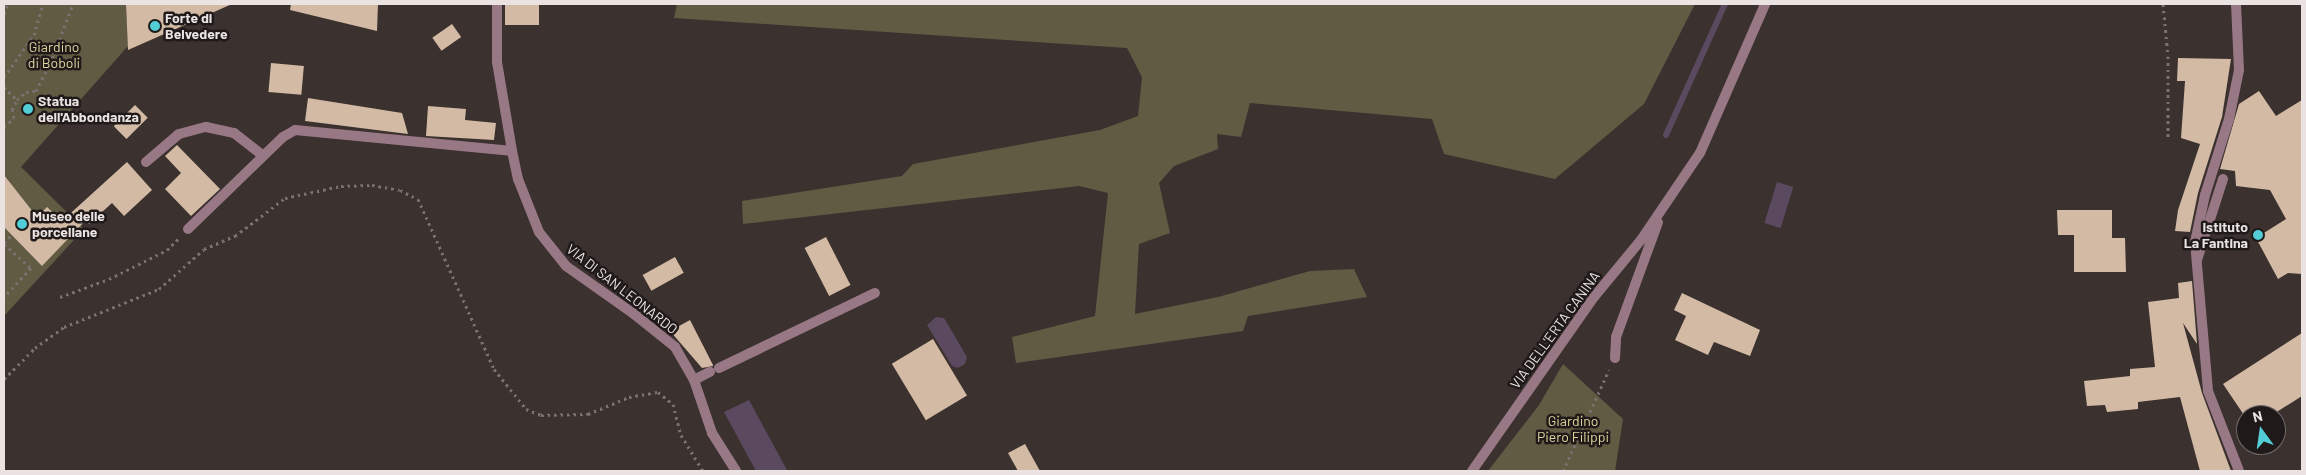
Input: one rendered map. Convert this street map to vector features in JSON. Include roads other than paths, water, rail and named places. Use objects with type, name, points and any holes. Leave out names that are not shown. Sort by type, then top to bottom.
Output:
[{"type":"street","name":"VIA DI SAN LEONARDO","points":[[497,4],[498,62],[512,151],[530,211],[550,249],[566,266],[675,348],[694,380],[712,433],[736,471]]},
{"type":"street","name":"VIA DELL'ERTA CANINA","points":[[1472,471],[1594,297],[1641,240],[1700,154],[1765,4]]},
{"type":"street","points":[[2236,4],[2239,70],[2229,119],[2200,215],[2195,242],[2208,391],[2238,471]]},
{"type":"street","points":[[146,162],[179,134],[206,127],[234,133],[263,156]]},
{"type":"street","points":[[188,229],[282,138],[300,130],[512,151]]},
{"type":"street","points":[[2196,261],[2223,179]]},
{"type":"street","name":"VIA DELL'ERTA CANINA","points":[[1615,358],[1616,338],[1663,208]]},
{"type":"street","points":[[694,380],[875,293]]},
{"type":"waterway","points":[[1666,135],[1725,4]]},
{"type":"place","name":"Forte di Belvedere","points":[[155,26]]},
{"type":"place","name":"Statua dell'Abbondanza","points":[[28,109]]},
{"type":"place","name":"Museo delle porcellane","points":[[22,224]]},
{"type":"place","name":"Istituto La Fantina","points":[[2258,235]]},
{"type":"park label","name":"Giardino di Boboli","points":[[54,56]]},
{"type":"park label","name":"Giardino Piero Filippi","points":[[1573,430]]}]
